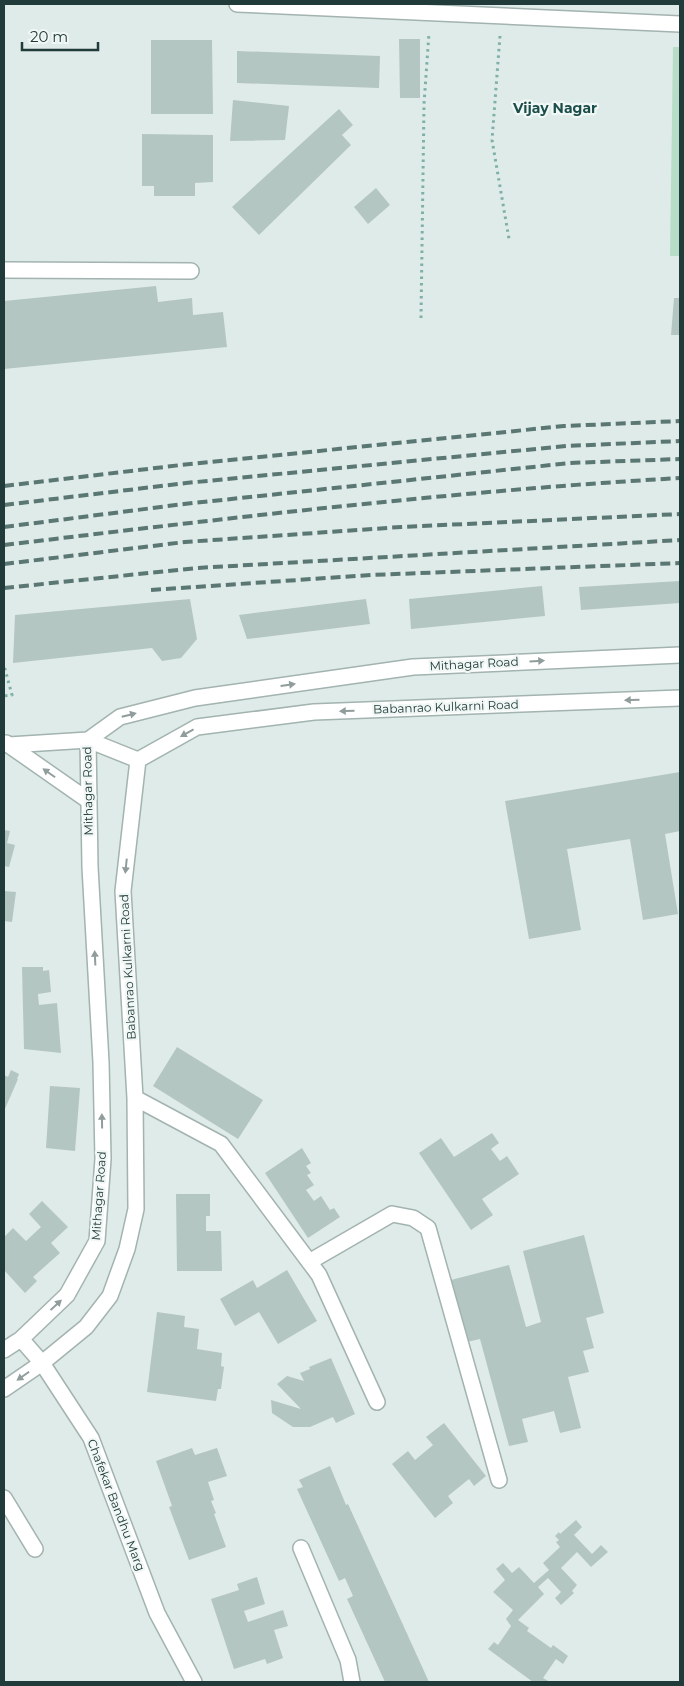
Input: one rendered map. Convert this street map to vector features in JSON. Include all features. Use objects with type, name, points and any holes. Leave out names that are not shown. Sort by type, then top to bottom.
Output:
[{"type":"street","points":[[237,4],[422,10],[680,24]]},
{"type":"street","points":[[4,270],[191,271]]},
{"type":"street","name":"Mithagar Road","points":[[4,1350],[21,1339],[67,1296],[98,1241],[103,1159],[90,867],[88,740],[120,717],[204,697],[413,667],[680,655]]},
{"type":"street","name":"Babanrao Kulkarni Road","points":[[42,1362],[86,1327],[110,1296],[127,1249],[136,1209],[135,1098],[123,891],[138,760],[197,727],[314,712],[680,698]]},
{"type":"street","points":[[7,743],[88,740],[138,760]]},
{"type":"street","points":[[7,743],[88,800]]},
{"type":"street","points":[[135,1098],[221,1144],[319,1275],[377,1402]]},
{"type":"street","points":[[309,1262],[392,1214],[413,1218],[428,1228],[499,1480]]},
{"type":"street","name":"Chafekar Bandhu Marg","points":[[21,1339],[42,1362],[91,1438],[158,1613],[194,1682]]},
{"type":"street","points":[[4,1389],[42,1362]]},
{"type":"street","points":[[4,1498],[36,1549]]},
{"type":"street","points":[[301,1548],[348,1660],[352,1682]]},
{"type":"path","points":[[420,318],[424,104],[422,10]]},
{"type":"path","points":[[502,15],[492,140],[509,239]]},
{"type":"path","points":[[4,669],[12,695],[4,696]]},
{"type":"green space","points":[[673,47],[680,47],[680,256],[670,256]]},
{"type":"building","points":[[399,39],[420,39],[420,98],[400,98]]},
{"type":"building","points":[[151,40],[212,40],[213,114],[151,114]]},
{"type":"building","points":[[237,51],[380,56],[379,88],[237,83]]},
{"type":"building","points":[[233,100],[289,106],[285,140],[230,141]]},
{"type":"building","points":[[339,109],[353,125],[342,135],[351,145],[259,235],[232,207]]},
{"type":"building","points":[[142,134],[213,135],[213,182],[195,183],[195,196],[154,196],[154,186],[142,186]]},
{"type":"building","points":[[376,188],[390,205],[368,224],[354,207]]},
{"type":"building","points":[[156,286],[158,302],[192,298],[193,315],[223,312],[227,347],[4,369],[4,301]]},
{"type":"building","points":[[674,298],[680,298],[680,335],[671,335]]},
{"type":"building","points":[[680,581],[680,603],[581,610],[579,587]]},
{"type":"building","points":[[542,586],[545,616],[411,629],[409,599]]},
{"type":"building","points":[[190,599],[197,639],[181,658],[162,661],[152,648],[13,663],[15,615]]},
{"type":"building","points":[[366,599],[370,624],[247,639],[239,615]]},
{"type":"building","points":[[680,772],[680,831],[665,834],[678,914],[643,920],[630,839],[567,849],[581,930],[529,939],[505,801]]},
{"type":"building","points":[[4,830],[10,831],[7,843],[15,845],[9,867],[4,866]]},
{"type":"building","points":[[4,891],[16,892],[12,922],[4,921]]},
{"type":"building","points":[[22,967],[43,967],[43,971],[49,970],[51,992],[38,994],[39,1005],[57,1003],[61,1053],[24,1049]]},
{"type":"building","points":[[177,1047],[263,1100],[238,1139],[153,1086]]},
{"type":"building","points":[[11,1070],[19,1074],[4,1111],[4,1075],[8,1077]]},
{"type":"building","points":[[50,1086],[80,1088],[75,1151],[46,1148]]},
{"type":"building","points":[[492,1133],[499,1143],[491,1149],[500,1161],[507,1156],[519,1174],[482,1199],[493,1215],[471,1230],[419,1153],[441,1138],[454,1157]]},
{"type":"building","points":[[302,1148],[311,1163],[306,1166],[311,1173],[307,1175],[314,1185],[306,1190],[314,1201],[321,1196],[330,1210],[334,1208],[340,1217],[308,1238],[265,1173]]},
{"type":"building","points":[[176,1194],[210,1194],[210,1216],[206,1216],[206,1231],[221,1231],[222,1271],[177,1271]]},
{"type":"building","points":[[42,1201],[68,1227],[51,1243],[60,1253],[33,1277],[37,1281],[25,1293],[4,1270],[4,1237],[13,1228],[26,1241],[41,1227],[29,1214]]},
{"type":"building","points":[[584,1235],[604,1313],[586,1318],[594,1348],[583,1351],[589,1372],[568,1377],[581,1428],[560,1433],[554,1411],[522,1419],[528,1442],[509,1446],[480,1339],[467,1342],[451,1280],[509,1265],[526,1327],[541,1322],[523,1251]]},
{"type":"building","points":[[287,1270],[317,1321],[278,1344],[259,1312],[235,1326],[220,1299],[253,1280],[257,1288]]},
{"type":"building","points":[[157,1312],[185,1316],[184,1327],[199,1329],[197,1349],[222,1353],[221,1366],[224,1367],[221,1389],[218,1389],[216,1401],[147,1392]]},
{"type":"building","points":[[331,1358],[355,1414],[336,1423],[333,1417],[310,1427],[293,1427],[272,1413],[271,1400],[301,1409],[277,1384],[287,1376],[304,1381],[300,1373]]},
{"type":"building","points":[[444,1423],[486,1476],[474,1486],[469,1479],[448,1496],[453,1503],[435,1518],[392,1464],[408,1451],[415,1460],[433,1445],[426,1437]]},
{"type":"building","points":[[192,1448],[195,1455],[217,1448],[227,1476],[208,1482],[214,1500],[211,1501],[216,1513],[214,1514],[226,1547],[189,1560],[169,1507],[172,1506],[156,1461]]},
{"type":"building","points":[[330,1466],[346,1505],[348,1504],[429,1682],[385,1682],[347,1599],[353,1596],[345,1578],[339,1581],[297,1489],[303,1487],[299,1480]]},
{"type":"building","points":[[576,1520],[582,1527],[574,1535],[592,1554],[601,1545],[608,1552],[591,1567],[577,1552],[561,1568],[577,1585],[572,1591],[574,1593],[561,1605],[555,1598],[561,1592],[548,1578],[538,1587],[544,1594],[518,1620],[529,1628],[527,1631],[551,1648],[553,1645],[568,1656],[563,1664],[556,1659],[543,1678],[550,1682],[533,1682],[488,1649],[494,1642],[498,1645],[511,1626],[506,1619],[513,1610],[493,1592],[505,1580],[496,1569],[503,1563],[512,1573],[519,1567],[534,1583],[549,1570],[543,1563],[560,1547],[556,1542],[559,1540],[555,1536]]},
{"type":"building","points":[[257,1577],[265,1604],[244,1611],[248,1622],[283,1610],[288,1626],[274,1630],[283,1658],[267,1664],[265,1659],[234,1669],[211,1599],[239,1590],[237,1584]]},
{"type":"railway","points":[[4,486],[181,465],[564,426],[680,421]]},
{"type":"railway","points":[[4,505],[186,483],[566,446],[680,441]]},
{"type":"railway","points":[[4,527],[184,504],[570,463],[680,459]]},
{"type":"railway","points":[[4,545],[257,515],[426,498],[680,478]]},
{"type":"railway","points":[[4,564],[185,542],[401,527],[680,514]]},
{"type":"railway","points":[[4,588],[197,568],[680,540]]},
{"type":"railway","points":[[151,590],[371,575],[680,563]]},
{"type":"district","name":"Vijay Nagar","points":[[555,108]]}]
